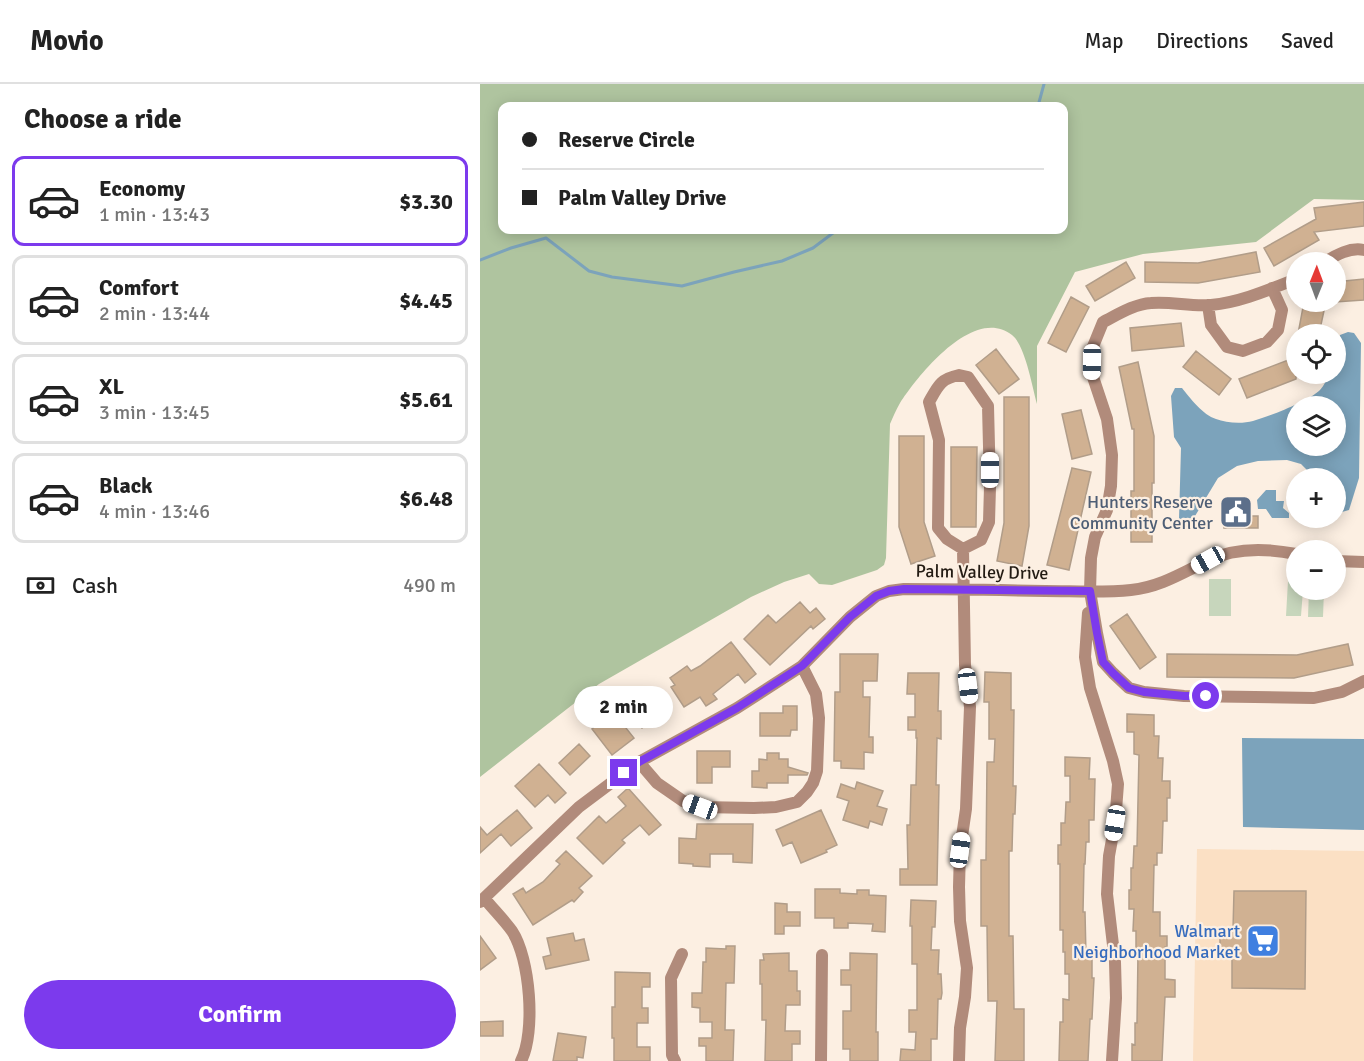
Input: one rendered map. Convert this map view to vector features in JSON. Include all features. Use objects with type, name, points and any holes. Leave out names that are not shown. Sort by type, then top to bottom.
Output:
[{"type":"street","points":[[1346,252],[1364,250]]},
{"type":"street","points":[[1112,1061],[1116,998],[1115,962],[1107,894],[1118,784],[1090,688],[1085,657],[1091,558],[1095,537],[1107,510],[1111,486],[1112,455],[1107,419],[1092,374],[1092,349],[1103,322],[1148,303],[1208,305],[1246,299],[1286,283]]},
{"type":"street","points":[[1208,305],[1211,325],[1227,347],[1244,351],[1267,342],[1278,330],[1282,310],[1272,288]]},
{"type":"street","points":[[959,375],[968,377],[988,405],[990,434],[989,522],[981,540],[963,549],[946,539],[938,528],[939,440],[929,402],[939,385],[948,377],[959,375]]},
{"type":"street","points":[[959,1061],[960,1028],[967,968],[960,921],[960,850],[966,809],[970,707],[965,665],[963,549]]},
{"type":"street","name":"Palm Valley Drive","points":[[482,901],[579,807],[639,762],[737,708],[802,666],[850,617],[876,596],[904,589],[1118,591],[1148,588],[1179,576],[1208,560],[1229,553],[1266,549],[1286,552]]},
{"type":"street","points":[[1346,561],[1364,562]]},
{"type":"street","points":[[1090,591],[1103,662],[1129,688],[1184,696],[1314,698],[1342,692],[1364,681]]},
{"type":"street","points":[[639,762],[657,783],[683,801],[700,807],[776,807],[796,802],[813,783],[816,771],[819,718],[816,694],[802,666]]},
{"type":"street","points":[[482,901],[512,931],[526,970],[529,1026],[527,1046],[521,1061]]},
{"type":"street","points":[[675,1061],[672,1055],[671,978],[682,954]]},
{"type":"street","points":[[821,1061],[822,955]]},
{"type":"shaded area","points":[[1197,849],[1364,851],[1364,1061],[1193,1061]]},
{"type":"green space","points":[[480,84],[1364,84],[1364,200],[1314,199],[1256,242],[1143,254],[1075,272],[1037,346],[1037,404],[1021,347],[1012,335],[997,328],[981,329],[965,336],[933,361],[920,376],[900,403],[890,424],[884,565],[877,570],[832,585],[819,584],[809,574],[784,582],[751,597],[599,684],[480,777]]},
{"type":"green space","points":[[1209,579],[1231,579],[1231,616],[1209,616]]},
{"type":"green space","points":[[1287,600],[1302,600],[1301,616],[1286,616]]},
{"type":"green space","points":[[1309,600],[1324,600],[1323,617],[1308,617]]},
{"type":"water","points":[[1346,333],[1354,333],[1361,343],[1359,478],[1349,510],[1346,511],[1346,468],[1305,468],[1301,464],[1287,460],[1258,461],[1237,466],[1218,478],[1192,521],[1179,519],[1181,448],[1174,437],[1171,396],[1175,388],[1182,388],[1211,417],[1224,421],[1249,422],[1286,409],[1286,456],[1346,456],[1346,396],[1312,396],[1324,384],[1346,384]]},
{"type":"water","points":[[1266,490],[1276,490],[1276,501],[1284,501],[1283,508],[1286,510],[1286,518],[1272,518],[1266,509],[1258,509],[1257,500]]},
{"type":"water","points":[[1242,738],[1364,739],[1364,830],[1243,827]]},
{"type":"building","points":[[1364,202],[1364,226],[1314,232],[1319,240],[1298,252],[1286,252],[1286,259],[1274,266],[1264,248],[1316,219],[1314,208]]},
{"type":"building","points":[[1256,252],[1260,272],[1198,283],[1145,282],[1145,262],[1198,263]]},
{"type":"building","points":[[1126,262],[1135,278],[1095,301],[1086,286]]},
{"type":"building","points":[[1364,279],[1364,300],[1346,301],[1346,281]]},
{"type":"building","points":[[1071,297],[1089,307],[1066,352],[1048,343]]},
{"type":"building","points":[[1302,312],[1324,312],[1321,324],[1300,324]]},
{"type":"building","points":[[1181,323],[1184,346],[1132,351],[1130,328]]},
{"type":"building","points":[[996,349],[1019,379],[999,394],[976,365]]},
{"type":"building","points":[[1196,351],[1231,379],[1219,395],[1183,367]]},
{"type":"building","points":[[1286,361],[1286,383],[1247,398],[1239,379]]},
{"type":"building","points":[[1138,362],[1154,436],[1152,542],[1131,542],[1134,429],[1132,429],[1119,367]]},
{"type":"building","points":[[1004,397],[1029,397],[1029,526],[1022,566],[997,561],[1004,523]]},
{"type":"building","points":[[1081,410],[1092,454],[1072,459],[1062,414]]},
{"type":"building","points":[[899,436],[924,436],[924,522],[935,556],[911,564],[899,527]]},
{"type":"building","points":[[951,447],[977,447],[976,527],[951,527]]},
{"type":"building","points":[[1072,468],[1091,472],[1069,570],[1047,565]]},
{"type":"building","name":"Hunters Reserve Community Center","points":[[1236,499],[1248,499],[1247,516],[1258,516],[1258,528],[1224,528],[1224,508],[1235,508]]},
{"type":"building","points":[[800,602],[810,613],[816,608],[825,619],[813,629],[811,626],[770,665],[744,639],[768,615],[776,623]]},
{"type":"building","points":[[1127,614],[1156,657],[1140,669],[1110,626]]},
{"type":"building","points":[[731,642],[756,674],[745,683],[738,674],[713,694],[717,699],[706,706],[700,697],[684,707],[671,687],[675,685],[670,678],[687,666],[691,671],[700,666]]},
{"type":"building","points":[[1348,644],[1353,665],[1294,678],[1167,677],[1167,654],[1297,655]]},
{"type":"building","points":[[840,654],[878,654],[877,681],[863,681],[863,697],[870,697],[869,737],[873,737],[873,753],[864,752],[864,769],[841,768],[841,761],[834,761],[835,692],[840,692]]},
{"type":"building","points":[[985,672],[1011,673],[1011,710],[1014,710],[1013,786],[1016,786],[1012,851],[1009,851],[1009,936],[1013,936],[1014,1009],[1024,1009],[1024,1061],[995,1061],[997,1001],[988,1001],[987,926],[981,926],[981,860],[986,860],[987,762],[994,762],[995,739],[989,739],[989,702],[984,702]]},
{"type":"building","points":[[908,673],[939,673],[938,711],[941,711],[941,739],[937,738],[936,785],[939,785],[937,885],[900,885],[900,869],[908,869],[907,825],[910,825],[911,785],[916,785],[916,730],[908,730],[908,717],[915,717],[915,694],[907,694]]},
{"type":"building","points":[[658,697],[669,716],[649,727],[647,724],[642,728],[632,712]]},
{"type":"building","points":[[783,706],[797,706],[797,730],[791,730],[790,736],[760,736],[760,713],[783,713]]},
{"type":"building","points":[[614,713],[634,738],[612,755],[592,729]]},
{"type":"building","points":[[1127,714],[1154,715],[1154,736],[1159,736],[1158,758],[1163,758],[1162,781],[1170,781],[1167,821],[1163,821],[1162,853],[1157,853],[1157,865],[1154,865],[1153,912],[1160,912],[1160,936],[1167,936],[1165,979],[1175,980],[1175,997],[1165,997],[1162,1061],[1132,1061],[1132,1044],[1135,1045],[1135,1023],[1137,1023],[1138,953],[1136,953],[1136,931],[1133,931],[1134,909],[1129,909],[1129,890],[1131,890],[1134,846],[1137,846],[1139,755],[1134,754],[1134,732],[1127,732]]},
{"type":"building","points":[[579,744],[590,756],[570,775],[559,763]]},
{"type":"building","points":[[697,751],[730,751],[730,767],[712,767],[712,783],[697,783]]},
{"type":"building","points":[[767,753],[779,753],[779,759],[788,759],[788,767],[808,773],[807,775],[788,775],[788,783],[767,783],[767,788],[752,787],[752,771],[759,771],[759,759],[767,760]]},
{"type":"building","points":[[1065,757],[1090,758],[1089,779],[1095,779],[1094,820],[1089,820],[1089,842],[1086,842],[1084,864],[1083,912],[1085,912],[1086,956],[1092,956],[1092,978],[1094,978],[1088,1061],[1059,1061],[1063,999],[1069,1000],[1069,974],[1065,974],[1063,930],[1060,930],[1060,864],[1058,864],[1061,823],[1065,823],[1066,802],[1070,802],[1070,776],[1065,776]]},
{"type":"building","points":[[539,764],[566,793],[555,803],[548,795],[535,807],[515,786]]},
{"type":"building","points":[[857,782],[883,791],[877,806],[887,809],[882,825],[870,821],[868,828],[843,820],[849,801],[837,797],[841,784],[855,789]]},
{"type":"building","points":[[628,788],[661,825],[649,835],[640,825],[622,840],[625,843],[603,864],[577,838],[599,816],[606,823],[626,806],[618,797]]},
{"type":"building","points":[[517,810],[532,828],[511,846],[501,834],[480,853],[480,827],[487,835]]},
{"type":"building","points":[[821,810],[837,845],[801,863],[792,842],[783,846],[776,830]]},
{"type":"building","points":[[697,824],[753,824],[752,863],[733,862],[733,854],[710,854],[710,867],[679,863],[679,838],[696,839]]},
{"type":"building","points":[[566,851],[592,876],[579,888],[583,892],[574,902],[572,900],[533,925],[513,894],[523,888],[526,893],[543,882],[560,864],[556,861]]},
{"type":"building","points":[[815,889],[840,889],[840,893],[857,894],[857,890],[869,890],[869,895],[886,896],[885,932],[872,931],[873,924],[848,923],[848,928],[834,928],[834,918],[815,918]]},
{"type":"building","name":"Walmart Neighborhood Market","points":[[1234,891],[1306,891],[1305,989],[1232,988],[1232,954],[1220,954],[1220,929],[1233,929]]},
{"type":"building","points":[[911,900],[936,901],[931,950],[939,950],[938,974],[941,974],[942,993],[941,999],[938,999],[937,1039],[931,1039],[931,1061],[900,1061],[901,1049],[915,1050],[916,1032],[909,1032],[909,1010],[917,1010],[917,964],[912,964]]},
{"type":"building","points":[[775,903],[787,904],[787,912],[800,912],[800,926],[784,926],[784,934],[775,934]]},
{"type":"building","points":[[573,933],[575,941],[584,939],[589,960],[546,969],[543,957],[551,955],[547,938]]},
{"type":"building","points":[[480,936],[496,958],[480,970]]},
{"type":"building","points":[[726,946],[735,946],[734,983],[726,983],[725,1030],[734,1030],[733,1061],[706,1061],[706,1046],[699,1046],[699,1038],[712,1038],[712,1022],[700,1022],[700,1008],[692,1007],[692,993],[702,993],[706,948],[726,949]]},
{"type":"building","points":[[789,953],[789,971],[797,971],[800,1005],[786,1005],[785,1031],[800,1031],[800,1044],[792,1044],[792,1061],[765,1061],[766,1020],[762,1020],[760,960],[764,960],[763,954]]},
{"type":"building","points":[[850,953],[877,954],[878,1061],[850,1061],[850,1049],[843,1049],[843,1011],[851,1011],[851,985],[841,985],[841,970],[850,970]]},
{"type":"building","points":[[615,972],[650,973],[650,987],[642,987],[642,1008],[648,1008],[648,1023],[637,1023],[637,1047],[650,1047],[650,1061],[614,1061],[612,1007],[615,1007]]},
{"type":"building","points":[[503,1021],[503,1036],[480,1036],[480,1022]]},
{"type":"building","points":[[558,1033],[586,1037],[583,1058],[577,1057],[577,1061],[553,1061]]},
{"type":"waterway","points":[[1039,102],[1044,84]]},
{"type":"waterway","points":[[480,260],[546,238],[589,271],[612,277],[682,286],[782,261],[813,248],[832,234]]},
{"type":"place","name":"Hunters Reserve Community Center","points":[[1236,512]]},
{"type":"place","name":"Walmart Neighborhood Market","points":[[1263,941]]},
{"type":"route","points":[[624,773],[639,762],[737,708],[802,666],[850,617],[876,596],[904,589],[1090,591],[1103,662],[1129,688],[1144,692],[1206,696]]}]
